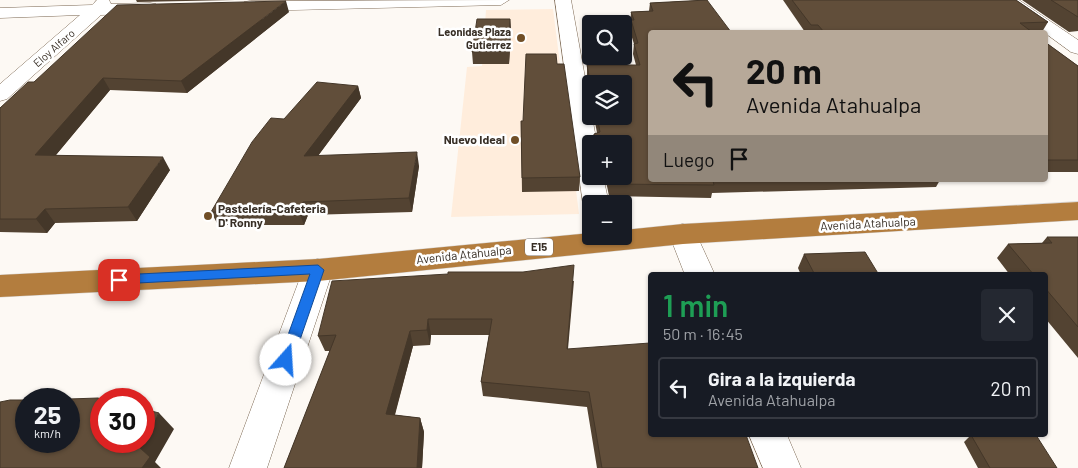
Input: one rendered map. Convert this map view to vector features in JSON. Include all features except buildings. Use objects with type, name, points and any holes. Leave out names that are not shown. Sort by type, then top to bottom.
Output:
[{"type":"highway","name":"Avenida Atahualpa","points":[[632,236],[1078,211]]},
{"type":"highway","name":"Avenida Atahualpa","points":[[0,286],[318,270],[582,240]]},
{"type":"street","points":[[237,6],[388,1],[501,0]]},
{"type":"street","points":[[563,0],[584,135]]},
{"type":"street","points":[[1008,0],[1078,48]]},
{"type":"street","points":[[0,13],[103,5],[168,8]]},
{"type":"street","name":"Eloy Alfaro","points":[[0,95],[103,5]]},
{"type":"street","points":[[683,234],[699,272]]},
{"type":"street","points":[[248,468],[318,270]]},
{"type":"street","points":[[769,437],[782,468]]},
{"type":"shaded area","name":"Nuevo Ideal","points":[[553,9],[579,214],[451,217],[467,67],[482,66],[486,10]]},
{"type":"place","name":"Leonidas Plaza Gutierrez","points":[[521,38]]},
{"type":"place","name":"Nuevo Ideal","points":[[515,140]]},
{"type":"place","name":"Pastelería-Cafeteria D' Ronny","points":[[208,216]]},
{"type":"route","points":[[119,280],[318,270],[286,360]]}]
